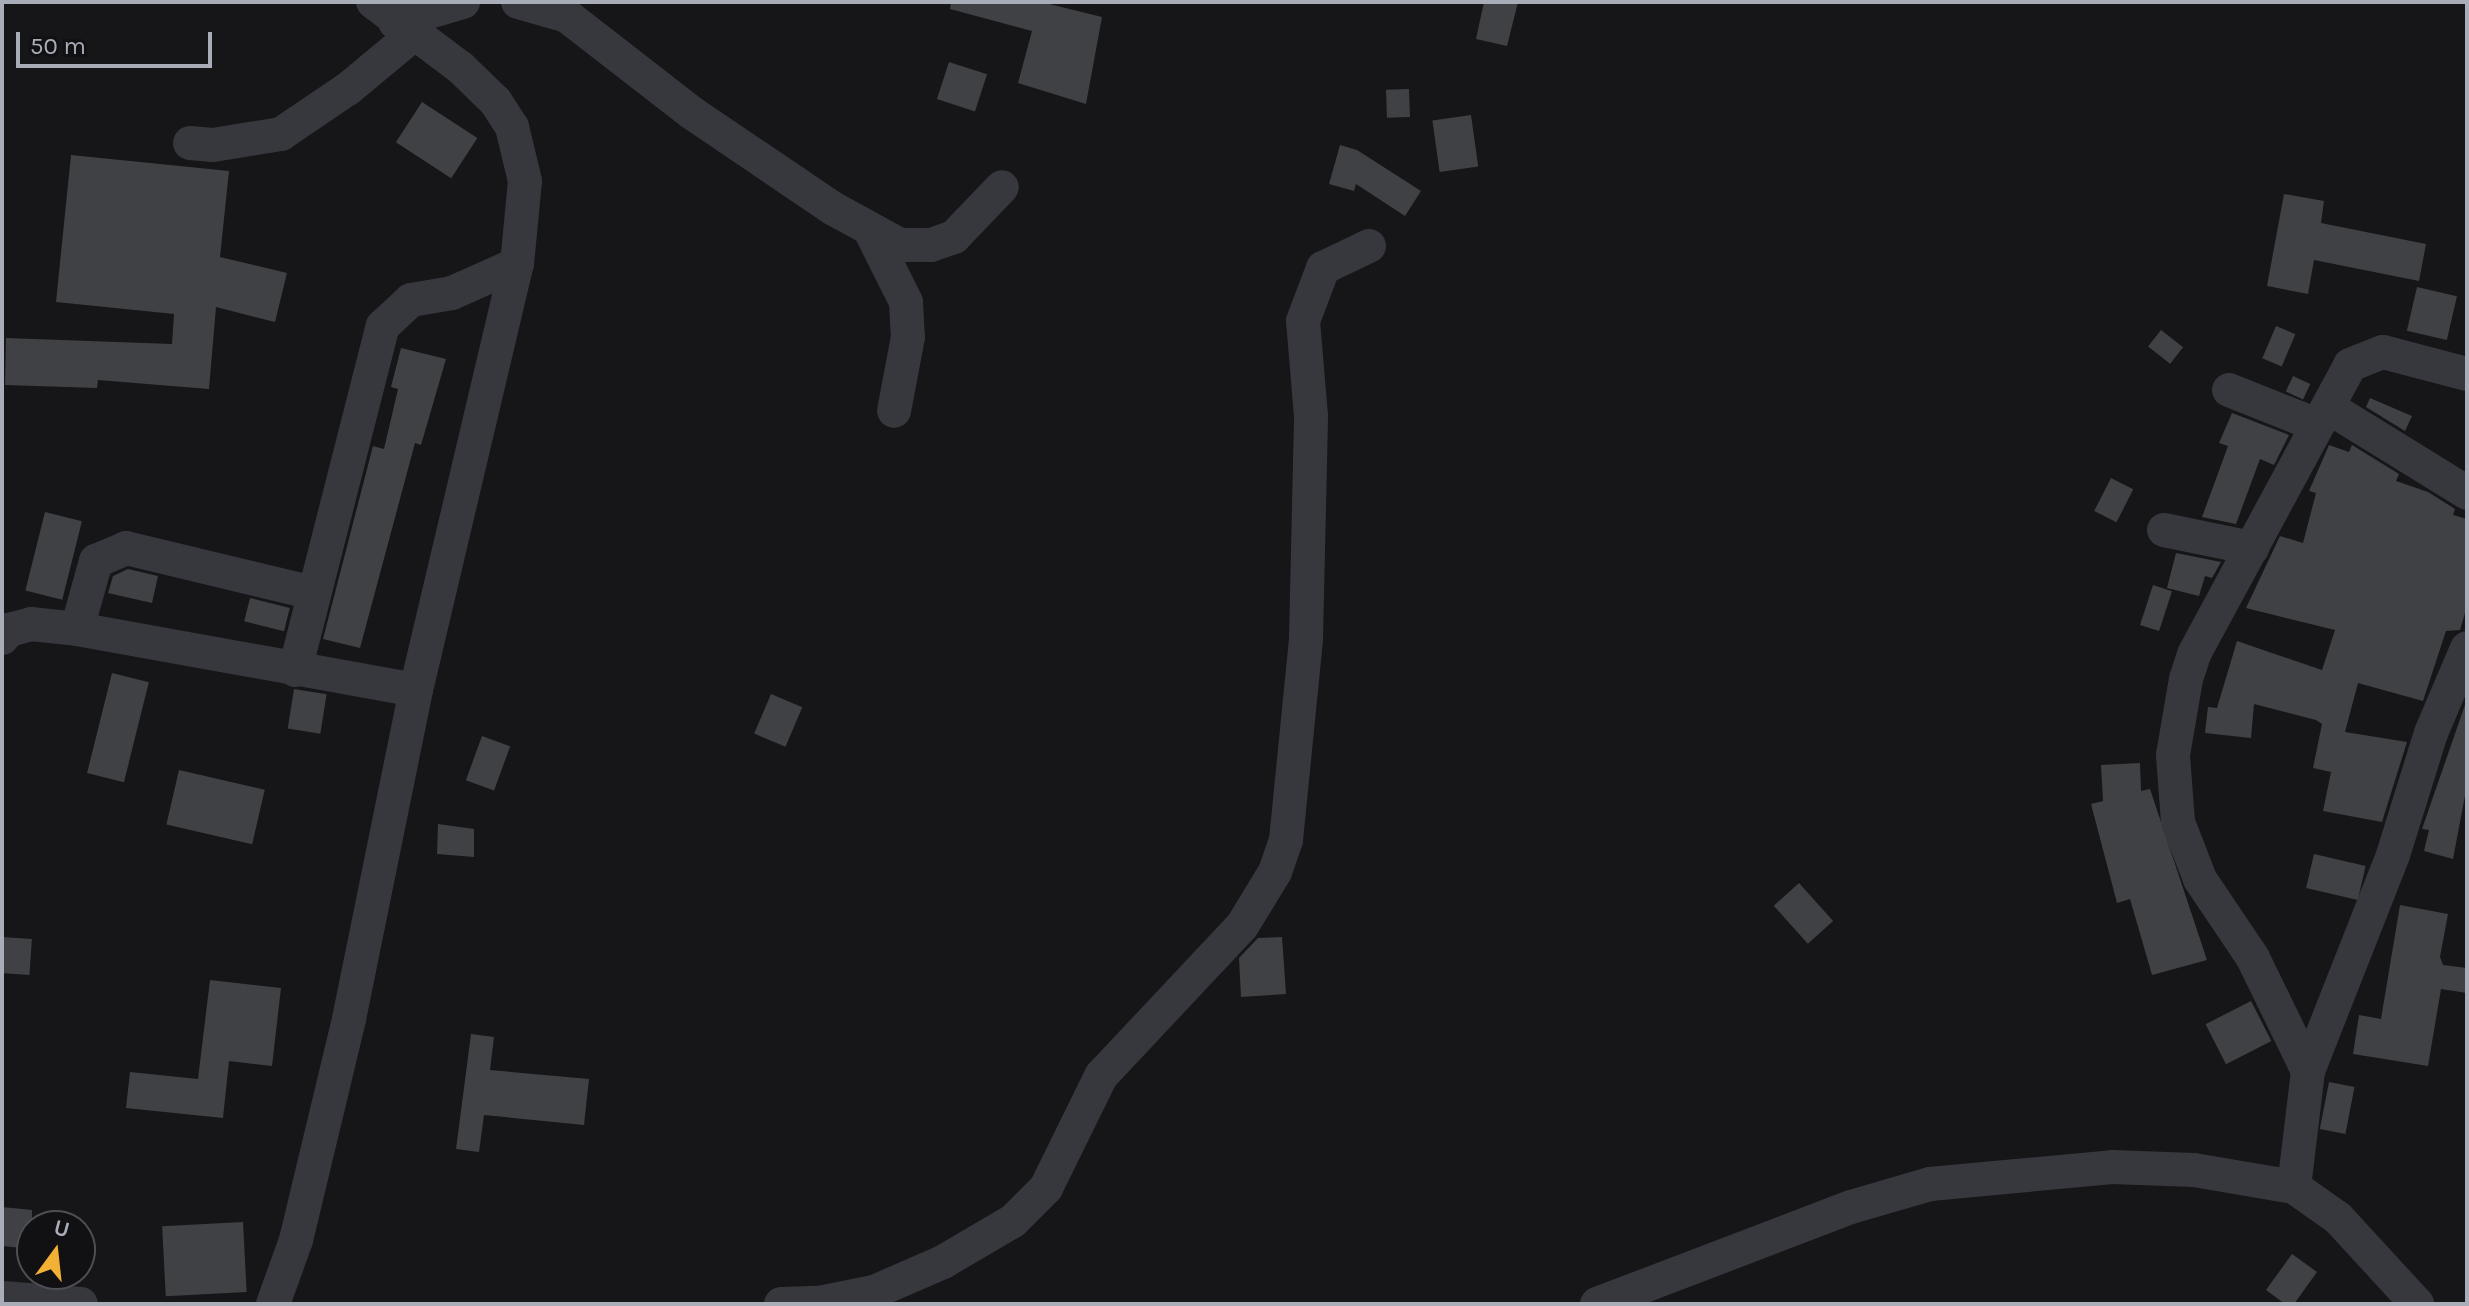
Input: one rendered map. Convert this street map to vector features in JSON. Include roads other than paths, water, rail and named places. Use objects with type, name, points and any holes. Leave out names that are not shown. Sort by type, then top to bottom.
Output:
[{"type":"street","points":[[190,143],[213,145],[260,134],[271,117],[401,17],[463,2]]},
{"type":"street","points":[[518,2],[567,16],[692,113],[871,232],[900,245],[931,245],[954,237],[1002,187]]},
{"type":"street","points":[[273,1304],[296,1240],[345,1034],[416,690],[517,264],[525,181],[512,127],[481,86],[401,17]]},
{"type":"street","points":[[871,232],[906,302],[908,337],[894,411]]},
{"type":"street","points":[[781,1304],[819,1303],[874,1292],[943,1262],[1013,1221],[1046,1188],[1101,1076],[1242,926],[1275,872],[1286,840],[1306,639],[1311,416],[1303,321],[1323,268],[1369,246]]},
{"type":"street","points":[[295,670],[383,326],[411,300],[452,293],[517,264]]},
{"type":"street","points":[[2308,1071],[2253,958],[2200,879],[2178,822],[2172,792],[2173,755],[2194,654],[2350,365],[2370,353],[2405,354],[2467,374]]},
{"type":"street","points":[[2229,390],[2322,416],[2467,493]]},
{"type":"street","points":[[2164,530],[2252,548]]},
{"type":"street","points":[[77,629],[96,561],[126,548],[314,593]]},
{"type":"street","points":[[2,638],[9,630],[31,624],[77,629],[416,690]]},
{"type":"street","points":[[2294,1187],[2308,1071],[2393,855],[2431,733],[2467,648]]},
{"type":"street","points":[[1597,1304],[1851,1207],[1930,1184],[2112,1167],[2194,1170],[2294,1187],[2338,1218],[2417,1304]]},
{"type":"street","points":[[2,1298],[81,1304]]}]
